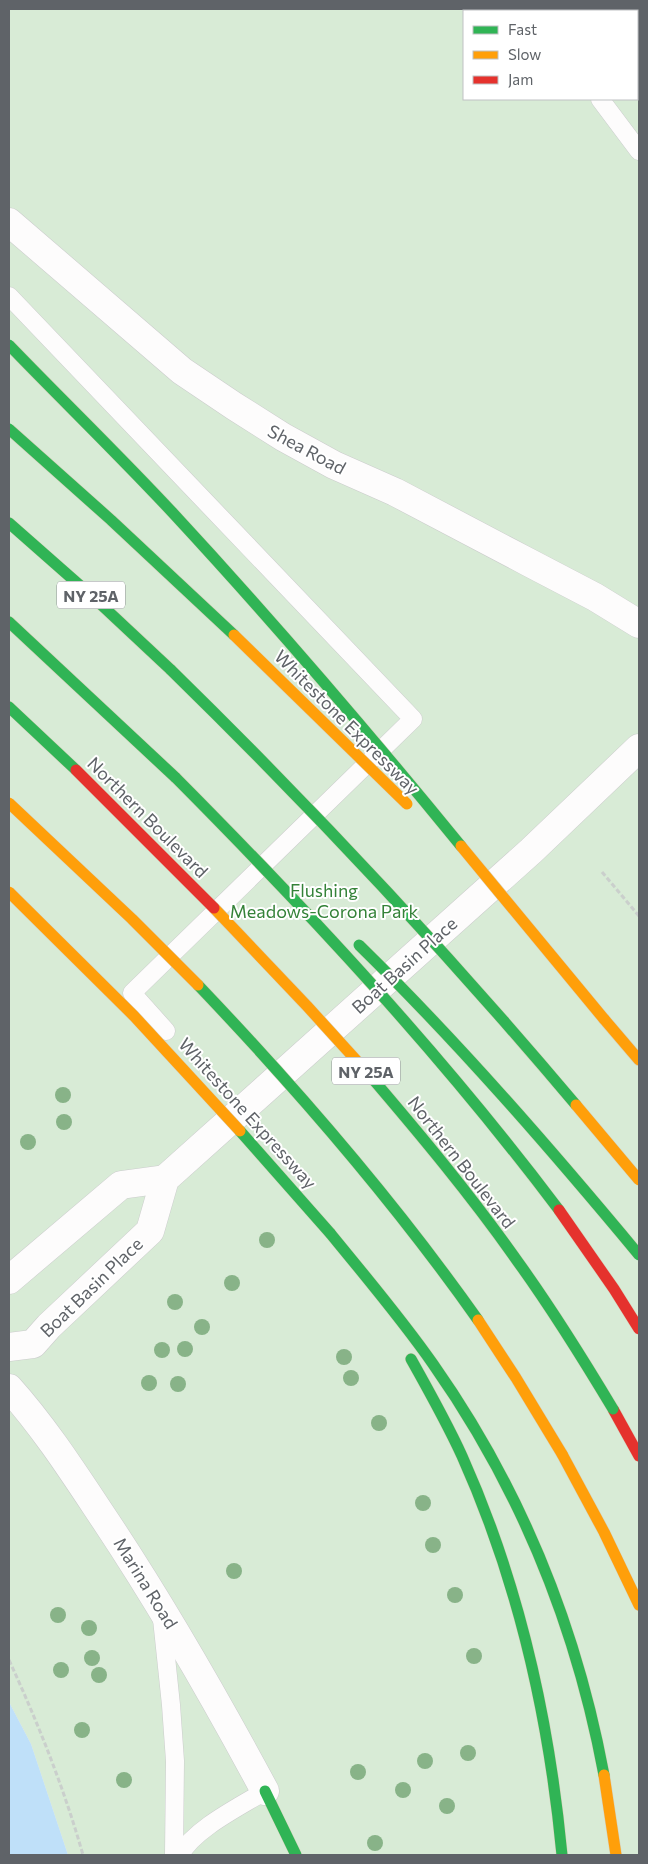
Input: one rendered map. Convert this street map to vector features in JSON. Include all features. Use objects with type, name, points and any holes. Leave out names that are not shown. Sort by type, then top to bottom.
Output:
[{"type":"main road","points":[[9,345],[170,511],[263,612],[383,751],[604,1019]]},
{"type":"main road","name":"Whitestone Expressway","points":[[9,429],[106,514],[284,683],[416,814]]},
{"type":"main road","name":"NY 25A","points":[[9,523],[172,670],[282,779],[414,919],[506,1022],[639,1180]]},
{"type":"main road","points":[[9,622],[176,778],[294,883]]},
{"type":"main road","name":"Northern Boulevard","points":[[9,707],[76,770],[244,938],[398,1109],[453,1176],[517,1260],[613,1408],[639,1456]]},
{"type":"main road","points":[[176,778],[301,907],[445,1067],[561,1210],[639,1328]]},
{"type":"main road","points":[[9,803],[132,918],[262,1054],[394,1207],[468,1306],[522,1389],[562,1454],[604,1532],[639,1605]]},
{"type":"main road","points":[[442,841],[545,952],[639,1060]]},
{"type":"main road","name":"Whitestone Expressway","points":[[9,892],[67,947],[158,1040],[241,1129],[330,1233]]},
{"type":"main road","points":[[349,935],[413,998],[500,1091],[639,1255]]},
{"type":"main road","points":[[330,1233],[365,1283],[393,1330]]},
{"type":"main road","points":[[330,1233],[394,1310],[440,1374],[492,1457],[546,1567],[566,1619],[581,1671],[603,1766],[616,1855]]},
{"type":"main road","points":[[403,1346],[453,1438],[468,1470],[488,1521],[522,1625],[537,1685],[554,1774],[562,1855]]},
{"type":"main road","points":[[264,1791],[296,1855]]},
{"type":"street","name":"Shea Road","points":[[9,222],[182,371],[234,406],[283,437],[334,465],[395,492],[595,597],[639,624]]},
{"type":"street","name":"Boat Basin Place","points":[[9,1346],[33,1344],[49,1326],[150,1231],[165,1179],[531,851],[639,748]]},
{"type":"street","points":[[9,1280],[120,1185],[165,1179]]},
{"type":"street","name":"Marina Road","points":[[9,1388],[74,1474],[158,1601],[229,1723],[264,1791]]},
{"type":"lane","points":[[601,100],[639,151]]},
{"type":"lane","points":[[9,296],[413,719],[132,993],[240,1112]]},
{"type":"lane","points":[[158,1601],[166,1648],[172,1705],[175,1761],[174,1855]]},
{"type":"lane","points":[[180,1855],[185,1846],[203,1830],[264,1791]]},
{"type":"path","points":[[602,872],[639,916]]},
{"type":"path","points":[[9,1660],[38,1722],[77,1834],[82,1855]]},
{"type":"green space","name":"Flushing Meadows-Corona Park","points":[[9,9],[639,9],[639,1855],[68,1855],[31,1744],[9,1702]]},
{"type":"water","points":[[9,1702],[31,1744],[68,1855],[9,1855]]},
{"type":"traffic: fast","points":[[9,345],[172,512],[246,594],[391,761],[461,846]]},
{"type":"traffic: fast","points":[[9,429],[111,520],[234,635]]},
{"type":"traffic: fast","points":[[9,523],[93,597],[171,670]]},
{"type":"traffic: fast","points":[[9,622],[176,778]]},
{"type":"traffic: fast","points":[[171,670],[276,775],[379,883],[479,992],[576,1105]]},
{"type":"traffic: fast","points":[[9,707],[76,770]]},
{"type":"traffic: fast","points":[[176,778],[326,934],[423,1042],[515,1153],[559,1210]]},
{"type":"traffic: fast","points":[[359,945],[468,1058],[572,1175],[639,1255]]},
{"type":"traffic: fast","points":[[198,985],[309,1106],[413,1232],[478,1320]]},
{"type":"traffic: fast","points":[[366,1071],[444,1165],[500,1237],[555,1316],[613,1409]]},
{"type":"traffic: fast","points":[[240,1131],[330,1233]]},
{"type":"traffic: fast","points":[[330,1233],[396,1314],[433,1364],[493,1460],[518,1509],[541,1560],[561,1612],[578,1665],[604,1775]]},
{"type":"traffic: fast","points":[[411,1359],[462,1456],[500,1553],[515,1602],[540,1702],[549,1753],[562,1855]]},
{"type":"traffic: fast","points":[[265,1791],[296,1855]]},
{"type":"traffic: slow","points":[[234,635],[407,804]]},
{"type":"traffic: slow","points":[[9,803],[132,919],[198,985]]},
{"type":"traffic: slow","points":[[461,846],[604,1019]]},
{"type":"traffic: slow","points":[[9,892],[134,1016],[240,1131]]},
{"type":"traffic: slow","points":[[214,908],[366,1071]]},
{"type":"traffic: slow","points":[[604,1019],[639,1060]]},
{"type":"traffic: slow","points":[[576,1105],[639,1180]]},
{"type":"traffic: slow","points":[[478,1320],[562,1454]]},
{"type":"traffic: slow","points":[[562,1454],[604,1532],[639,1605]]},
{"type":"traffic: slow","points":[[604,1775],[616,1855]]},
{"type":"traffic: jam","points":[[76,770],[214,908]]},
{"type":"traffic: jam","points":[[559,1210],[614,1289],[639,1329]]},
{"type":"traffic: jam","points":[[613,1409],[639,1456]]}]
